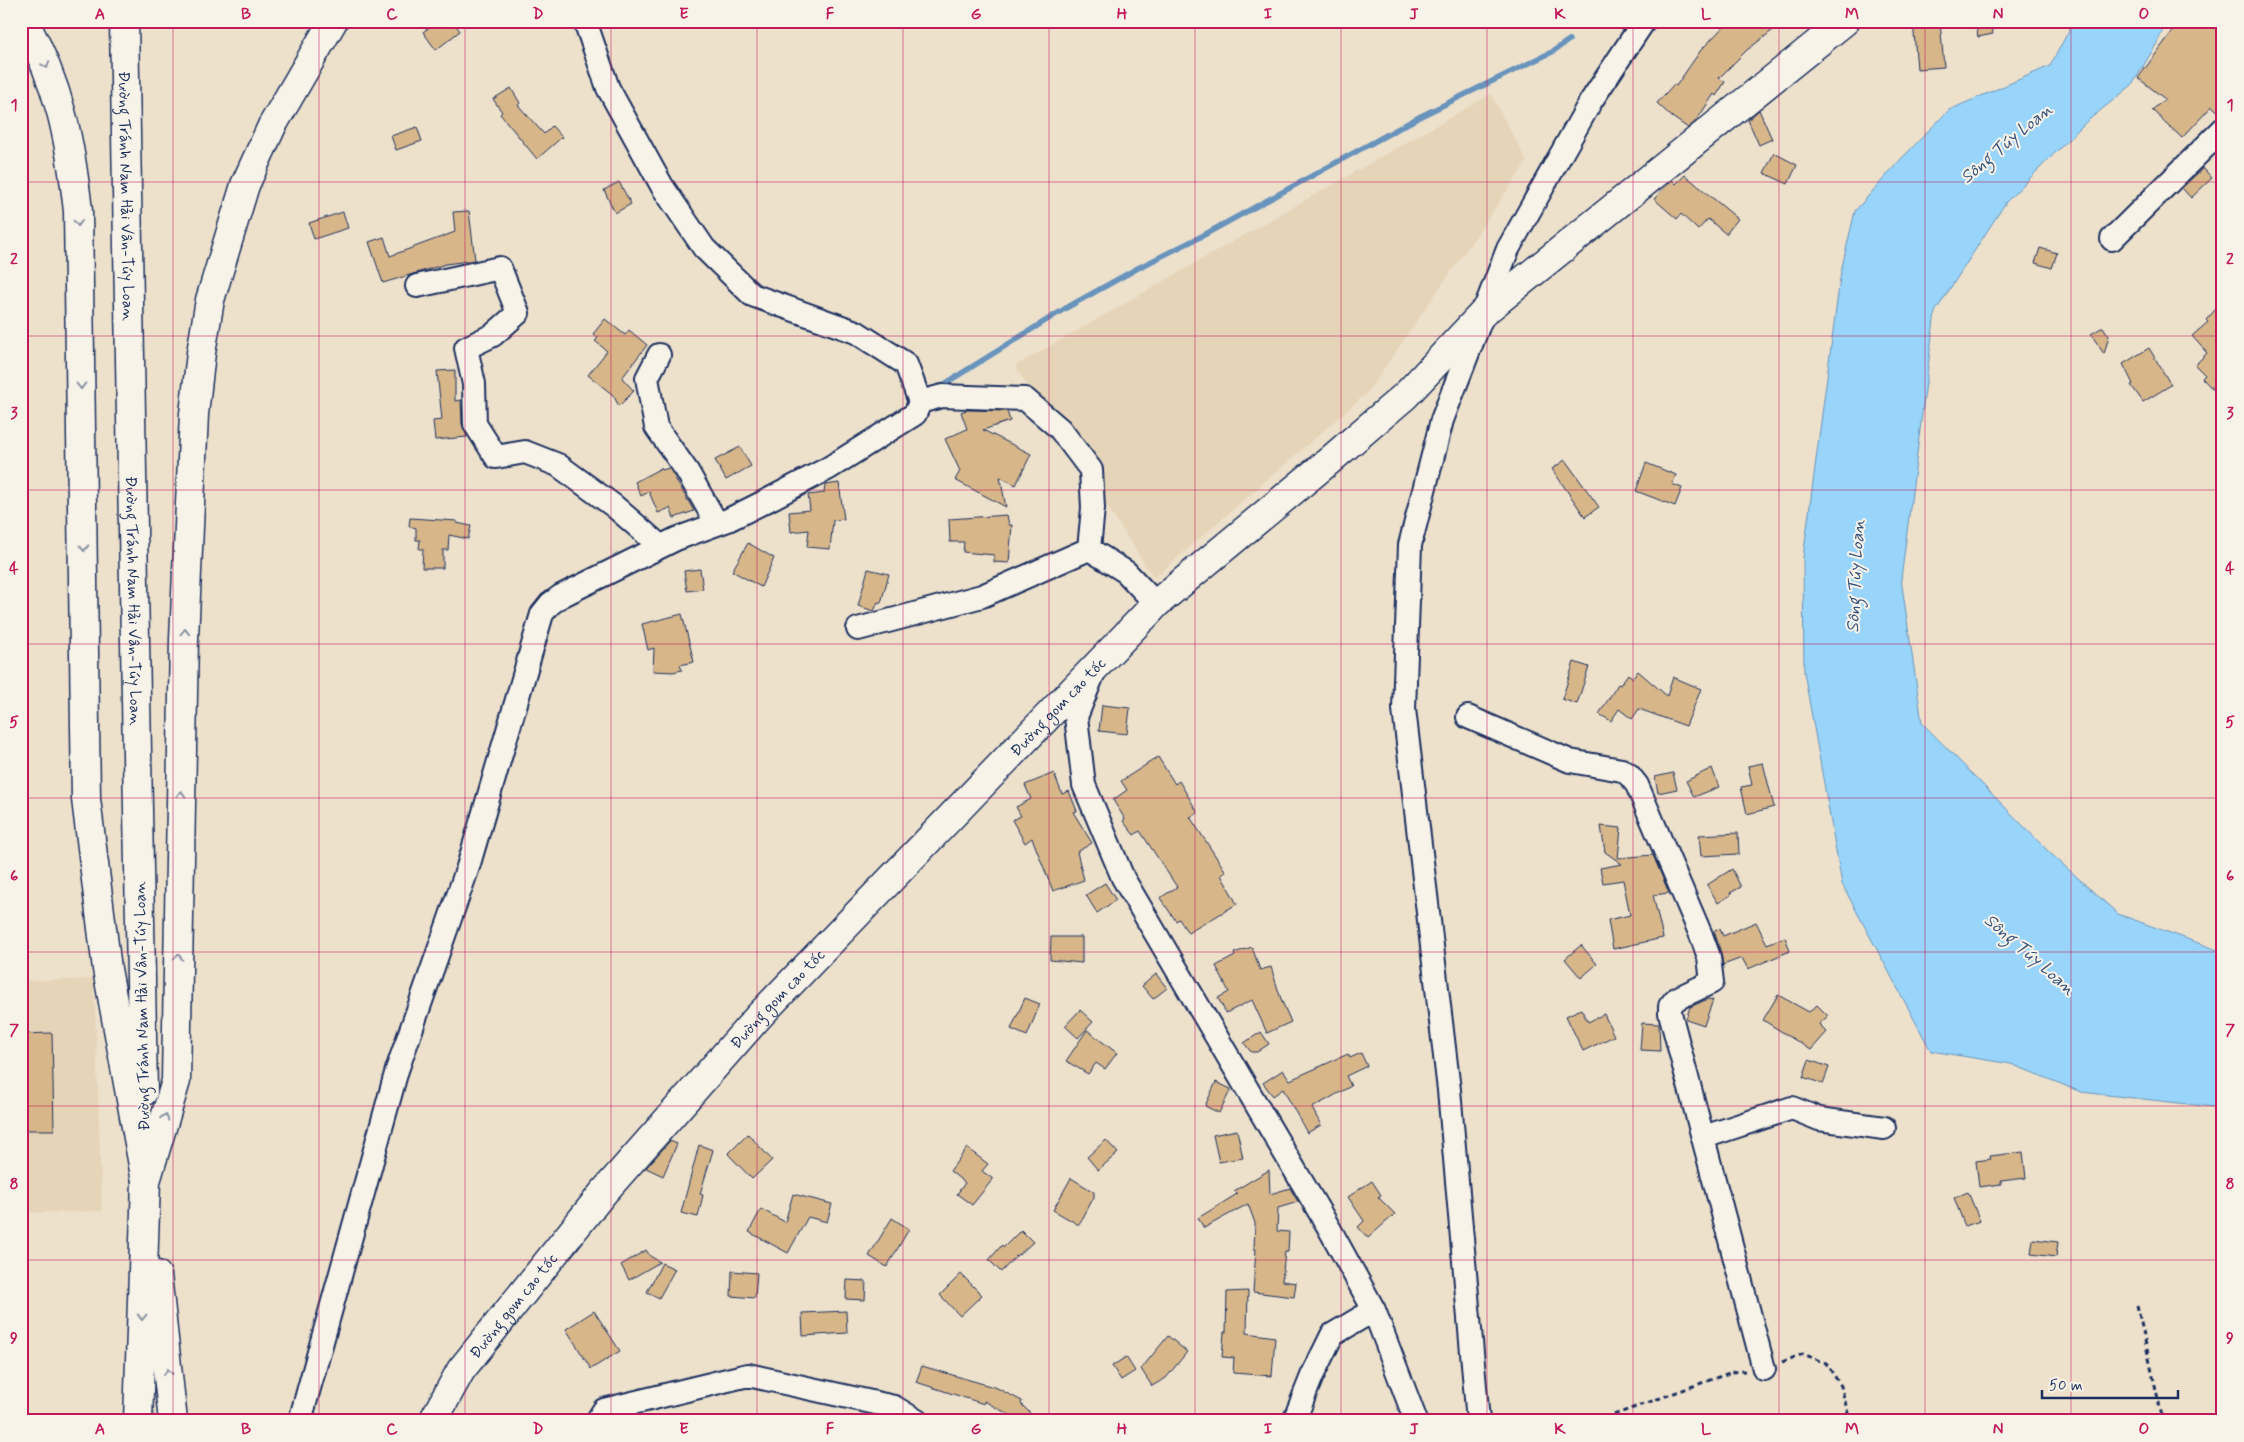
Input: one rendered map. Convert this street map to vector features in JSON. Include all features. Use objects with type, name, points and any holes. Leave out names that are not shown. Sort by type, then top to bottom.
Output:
[{"type":"main road","points":[[24,21],[40,49],[59,99],[72,156],[78,211],[86,799],[107,969],[146,1181],[173,1421]]},
{"type":"main road","name":"Đường Tránh Nam Hải Vân-Túy Loan","points":[[124,21],[141,1020],[146,1181]]},
{"type":"main road","points":[[138,1421],[146,1181],[176,1081],[184,639],[194,414],[204,335],[210,300],[245,185],[272,126],[332,21]]},
{"type":"main road","points":[[1095,669],[1156,604],[1406,395],[1484,312],[1845,21]]},
{"type":"main road","name":"Đường gom cao tốc","points":[[433,1421],[461,1370],[603,1193],[759,1016],[1156,604]]},
{"type":"street","points":[[300,1421],[397,1070],[468,867],[542,614],[550,604],[561,596],[660,546],[717,524],[760,504],[829,468],[915,414],[920,402],[906,364],[856,332],[752,295],[704,248],[662,186],[608,88],[585,21]]},
{"type":"street","points":[[1478,1421],[1449,1090],[1404,709],[1410,545],[1442,420],[1508,248],[1591,101],[1644,21]]},
{"type":"street","points":[[2112,239],[2223,129]]},
{"type":"street","points":[[416,286],[500,268],[518,313],[494,335],[466,348],[474,384],[475,424],[496,457],[525,452],[558,465],[614,506],[660,546]]},
{"type":"street","points":[[659,355],[648,378],[656,427],[687,471],[717,524]]},
{"type":"street","points":[[920,402],[942,396],[1025,399],[1060,429],[1091,470],[1093,508],[1089,549]]},
{"type":"street","points":[[1089,549],[1126,572],[1156,604]]},
{"type":"street","points":[[858,629],[982,596],[1089,549]]},
{"type":"street","points":[[1095,669],[1076,718],[1084,785],[1123,878],[1329,1228],[1374,1310],[1416,1421]]},
{"type":"street","points":[[1468,717],[1570,761],[1622,770],[1637,785],[1701,935],[1708,957],[1712,982],[1676,999],[1670,1006],[1676,1040],[1704,1137],[1764,1369]]},
{"type":"street","points":[[1704,1137],[1792,1108],[1819,1118],[1884,1128]]},
{"type":"street","points":[[1294,1421],[1312,1376],[1332,1336],[1374,1310]]},
{"type":"street","points":[[597,1421],[604,1410],[748,1375],[894,1407],[917,1421]]},
{"type":"path","points":[[2137,1305],[2162,1421]]},
{"type":"path","points":[[1597,1421],[1732,1372],[1764,1369],[1803,1354],[1826,1363],[1841,1386],[1850,1421]]},
{"type":"shaded area","points":[[1491,94],[1527,162],[1367,393],[1154,578],[1015,366]]},
{"type":"shaded area","points":[[94,979],[102,1211],[21,1213],[21,981]]},
{"type":"water","name":"Sông Túy Loan","points":[[2074,21],[2167,21],[2157,43],[2132,85],[2086,122],[2006,202],[1935,312],[1901,579],[1922,723],[2049,852],[2118,914],[2223,952],[2223,1108],[2081,1092],[2011,1064],[1931,1051],[1842,884],[1804,672],[1803,558],[1841,271],[1855,211],[1902,158],[1949,110],[2050,66]]},
{"type":"building","points":[[438,21],[453,21],[460,31],[436,50],[423,32]]},
{"type":"building","points":[[1729,21],[1785,21],[1747,50],[1719,78],[1725,82],[1716,96],[1714,94],[1696,121],[1688,128],[1657,103],[1674,84],[1676,86],[1701,50]]},
{"type":"building","points":[[1913,21],[1940,21],[1944,67],[1917,69]]},
{"type":"building","points":[[1975,21],[1990,21],[1993,34],[1978,37]]},
{"type":"building","points":[[2180,21],[2223,21],[2223,116],[2212,106],[2182,138],[2152,110],[2165,99],[2138,78]]},
{"type":"building","points":[[511,88],[520,103],[518,105],[544,134],[552,126],[562,137],[537,159],[500,114],[502,112],[493,99]]},
{"type":"building","points":[[1759,110],[1772,139],[1759,145],[1748,120]]},
{"type":"building","points":[[417,127],[422,141],[396,150],[391,136]]},
{"type":"building","points":[[1774,153],[1797,165],[1788,184],[1764,173]]},
{"type":"building","points":[[2203,168],[2212,178],[2191,198],[2182,188]]},
{"type":"building","points":[[1685,175],[1738,219],[1726,234],[1708,219],[1698,230],[1681,214],[1677,219],[1654,199],[1672,180],[1676,184]]},
{"type":"building","points":[[619,182],[631,204],[615,213],[604,190]]},
{"type":"building","points":[[469,211],[475,260],[446,264],[383,283],[369,242],[384,237],[390,256],[455,232],[453,212]]},
{"type":"building","points":[[343,212],[348,228],[314,239],[309,223]]},
{"type":"building","points":[[2040,248],[2057,253],[2052,268],[2035,263]]},
{"type":"building","points":[[2223,301],[2223,400],[2202,378],[2205,375],[2195,365],[2207,353],[2192,336],[2208,322],[2206,320]]},
{"type":"building","points":[[605,319],[625,335],[629,330],[647,345],[622,378],[634,391],[619,406],[613,395],[588,375],[607,351],[595,341],[598,338],[593,334]]},
{"type":"building","points":[[2103,327],[2109,336],[2104,354],[2091,334]]},
{"type":"building","points":[[2149,348],[2171,385],[2143,402],[2131,385],[2133,384],[2123,364]]},
{"type":"building","points":[[455,370],[455,401],[461,400],[462,424],[467,437],[435,440],[433,421],[442,420],[437,371]]},
{"type":"building","points":[[967,410],[1007,411],[1010,421],[983,430],[1031,454],[1016,485],[1000,477],[1006,507],[955,480],[960,471],[945,439],[967,429],[961,412]]},
{"type":"building","points":[[740,447],[751,466],[726,480],[715,460]]},
{"type":"building","points":[[1565,460],[1599,507],[1585,517],[1552,469]]},
{"type":"building","points":[[1646,463],[1676,475],[1672,484],[1682,488],[1675,506],[1636,491]]},
{"type":"building","points":[[661,468],[662,470],[669,468],[694,511],[674,518],[670,508],[658,513],[649,492],[641,496],[635,482]]},
{"type":"building","points":[[839,483],[844,519],[833,520],[830,549],[807,547],[809,530],[791,532],[789,512],[810,510],[808,495],[824,493],[825,485]]},
{"type":"building","points":[[1007,515],[1009,525],[1012,525],[1009,563],[994,562],[994,555],[963,552],[964,542],[950,542],[949,519]]},
{"type":"building","points":[[410,518],[457,521],[457,523],[471,526],[468,539],[449,535],[448,550],[443,550],[443,568],[422,568],[423,549],[419,549],[420,540],[416,540],[416,528],[409,526]]},
{"type":"building","points":[[748,543],[774,558],[761,587],[732,571]]},
{"type":"building","points":[[700,569],[703,589],[687,591],[684,571]]},
{"type":"building","points":[[868,569],[889,574],[881,603],[878,602],[874,611],[858,606]]},
{"type":"building","points":[[682,614],[694,662],[680,665],[682,670],[673,672],[653,671],[654,648],[648,650],[642,624]]},
{"type":"building","points":[[1574,662],[1589,667],[1577,704],[1562,699]]},
{"type":"building","points":[[1638,671],[1667,696],[1673,677],[1701,689],[1686,726],[1639,709],[1632,719],[1619,709],[1611,721],[1599,714],[1618,684],[1620,685],[1628,674],[1633,678]]},
{"type":"building","points":[[1102,705],[1130,708],[1127,734],[1099,731]]},
{"type":"building","points":[[1158,757],[1175,784],[1179,781],[1198,813],[1190,817],[1226,872],[1221,875],[1237,904],[1188,933],[1179,919],[1176,921],[1160,898],[1177,887],[1140,831],[1134,835],[1123,821],[1125,819],[1113,800],[1127,790],[1121,781]]},
{"type":"building","points":[[1763,763],[1774,807],[1747,814],[1741,787],[1752,785],[1748,766]]},
{"type":"building","points":[[1712,768],[1719,787],[1694,797],[1686,781]]},
{"type":"building","points":[[1054,773],[1062,794],[1069,791],[1077,811],[1073,812],[1092,843],[1077,852],[1084,880],[1053,891],[1032,838],[1025,843],[1012,820],[1021,816],[1016,807],[1031,799],[1025,785]]},
{"type":"building","points":[[1673,773],[1677,789],[1658,793],[1655,777]]},
{"type":"building","points":[[1601,826],[1621,828],[1618,858],[1653,855],[1669,893],[1653,895],[1663,938],[1613,949],[1608,920],[1630,915],[1623,880],[1603,883],[1600,868],[1622,864],[1605,852]]},
{"type":"building","points":[[1738,833],[1739,854],[1701,856],[1699,835]]},
{"type":"building","points":[[1732,869],[1741,887],[1718,903],[1707,885]]},
{"type":"building","points":[[1105,883],[1116,900],[1097,913],[1086,895]]},
{"type":"building","points":[[1756,922],[1767,944],[1785,937],[1790,951],[1748,969],[1742,958],[1723,965],[1714,931],[1720,929],[1723,936]]},
{"type":"building","points":[[1051,937],[1082,937],[1082,963],[1050,960]]},
{"type":"building","points":[[1581,945],[1597,964],[1581,978],[1565,959]]},
{"type":"building","points":[[1252,947],[1260,970],[1271,967],[1281,999],[1291,1022],[1267,1033],[1252,1000],[1226,1013],[1218,998],[1229,992],[1216,966],[1235,956],[1234,953]]},
{"type":"building","points":[[1156,974],[1167,988],[1153,999],[1142,986]]},
{"type":"building","points":[[1778,995],[1809,1012],[1817,1005],[1828,1016],[1819,1024],[1827,1032],[1811,1050],[1763,1020]]},
{"type":"building","points":[[1025,998],[1040,1004],[1027,1036],[1011,1029]]},
{"type":"building","points":[[1708,999],[1713,1000],[1704,1025],[1686,1019],[1690,1007]]},
{"type":"building","points":[[1581,1009],[1588,1022],[1604,1014],[1614,1036],[1583,1051],[1566,1016]]},
{"type":"building","points":[[1080,1010],[1093,1022],[1078,1038],[1065,1026]]},
{"type":"building","points":[[1642,1023],[1659,1024],[1660,1051],[1640,1050]]},
{"type":"building","points":[[1087,1030],[1117,1053],[1105,1069],[1096,1063],[1088,1074],[1066,1061]]},
{"type":"building","points":[[1261,1032],[1269,1044],[1257,1052],[1251,1052],[1244,1043]]},
{"type":"building","points":[[52,1033],[54,1130],[21,1130],[21,1034]]},
{"type":"building","points":[[1361,1053],[1367,1066],[1346,1076],[1351,1086],[1312,1108],[1321,1125],[1307,1133],[1283,1089],[1273,1096],[1263,1083],[1283,1070],[1290,1080],[1348,1054],[1350,1058]]},
{"type":"building","points":[[1809,1060],[1829,1067],[1823,1084],[1803,1077]]},
{"type":"building","points":[[1216,1082],[1231,1089],[1219,1113],[1205,1106]]},
{"type":"building","points":[[1237,1130],[1243,1158],[1219,1162],[1213,1135]]},
{"type":"building","points":[[748,1134],[772,1160],[752,1179],[728,1154]]},
{"type":"building","points":[[1106,1140],[1118,1153],[1098,1170],[1087,1157]]},
{"type":"building","points":[[670,1141],[677,1144],[663,1176],[646,1168]]},
{"type":"building","points":[[699,1145],[713,1150],[700,1194],[703,1195],[698,1217],[681,1213]]},
{"type":"building","points":[[967,1148],[988,1164],[982,1171],[993,1179],[972,1205],[957,1194],[965,1183],[950,1171]]},
{"type":"building","points":[[2023,1152],[2026,1178],[2001,1181],[2001,1184],[1979,1187],[1976,1161],[1991,1159],[1990,1156]]},
{"type":"building","points":[[1269,1170],[1270,1194],[1290,1188],[1298,1202],[1278,1208],[1277,1231],[1289,1232],[1288,1252],[1285,1252],[1282,1281],[1296,1283],[1294,1297],[1253,1292],[1256,1249],[1254,1249],[1255,1223],[1248,1204],[1204,1228],[1198,1218],[1237,1194],[1234,1191]]},
{"type":"building","points":[[1071,1178],[1094,1192],[1094,1197],[1079,1225],[1053,1210]]},
{"type":"building","points":[[1372,1181],[1381,1195],[1378,1197],[1395,1214],[1368,1238],[1358,1227],[1364,1221],[1348,1197]]},
{"type":"building","points":[[1968,1192],[1980,1221],[1965,1226],[1954,1198]]},
{"type":"building","points":[[793,1194],[832,1204],[827,1222],[808,1217],[788,1253],[749,1232],[761,1209],[785,1222]]},
{"type":"building","points":[[892,1218],[909,1229],[887,1267],[869,1256]]},
{"type":"building","points":[[1021,1230],[1033,1242],[1018,1254],[1001,1272],[989,1260],[1002,1245],[1004,1247]]},
{"type":"building","points":[[2033,1239],[2058,1242],[2056,1257],[2031,1254]]},
{"type":"building","points":[[646,1250],[650,1256],[660,1262],[629,1280],[621,1265]]},
{"type":"building","points":[[662,1263],[675,1269],[659,1298],[647,1292]]},
{"type":"building","points":[[732,1271],[757,1273],[755,1298],[731,1296]]},
{"type":"building","points":[[961,1274],[982,1295],[960,1316],[940,1295]]},
{"type":"building","points":[[847,1280],[866,1281],[865,1300],[846,1299]]},
{"type":"building","points":[[1248,1291],[1247,1333],[1275,1337],[1272,1376],[1233,1373],[1234,1358],[1222,1357],[1224,1332],[1226,1332],[1227,1292]]},
{"type":"building","points":[[594,1311],[620,1351],[591,1369],[566,1329]]},
{"type":"building","points":[[846,1311],[847,1333],[803,1336],[802,1313]]},
{"type":"building","points":[[1168,1336],[1187,1352],[1166,1378],[1152,1386],[1141,1369]]},
{"type":"building","points":[[1126,1357],[1135,1371],[1121,1380],[1112,1366]]},
{"type":"building","points":[[922,1366],[997,1388],[1022,1401],[1021,1404],[1038,1421],[1021,1421],[984,1401],[984,1404],[916,1382]]},
{"type":"waterway","points":[[938,388],[1066,308],[1138,268],[1202,236],[1421,116],[1552,52],[1569,40]]}]
